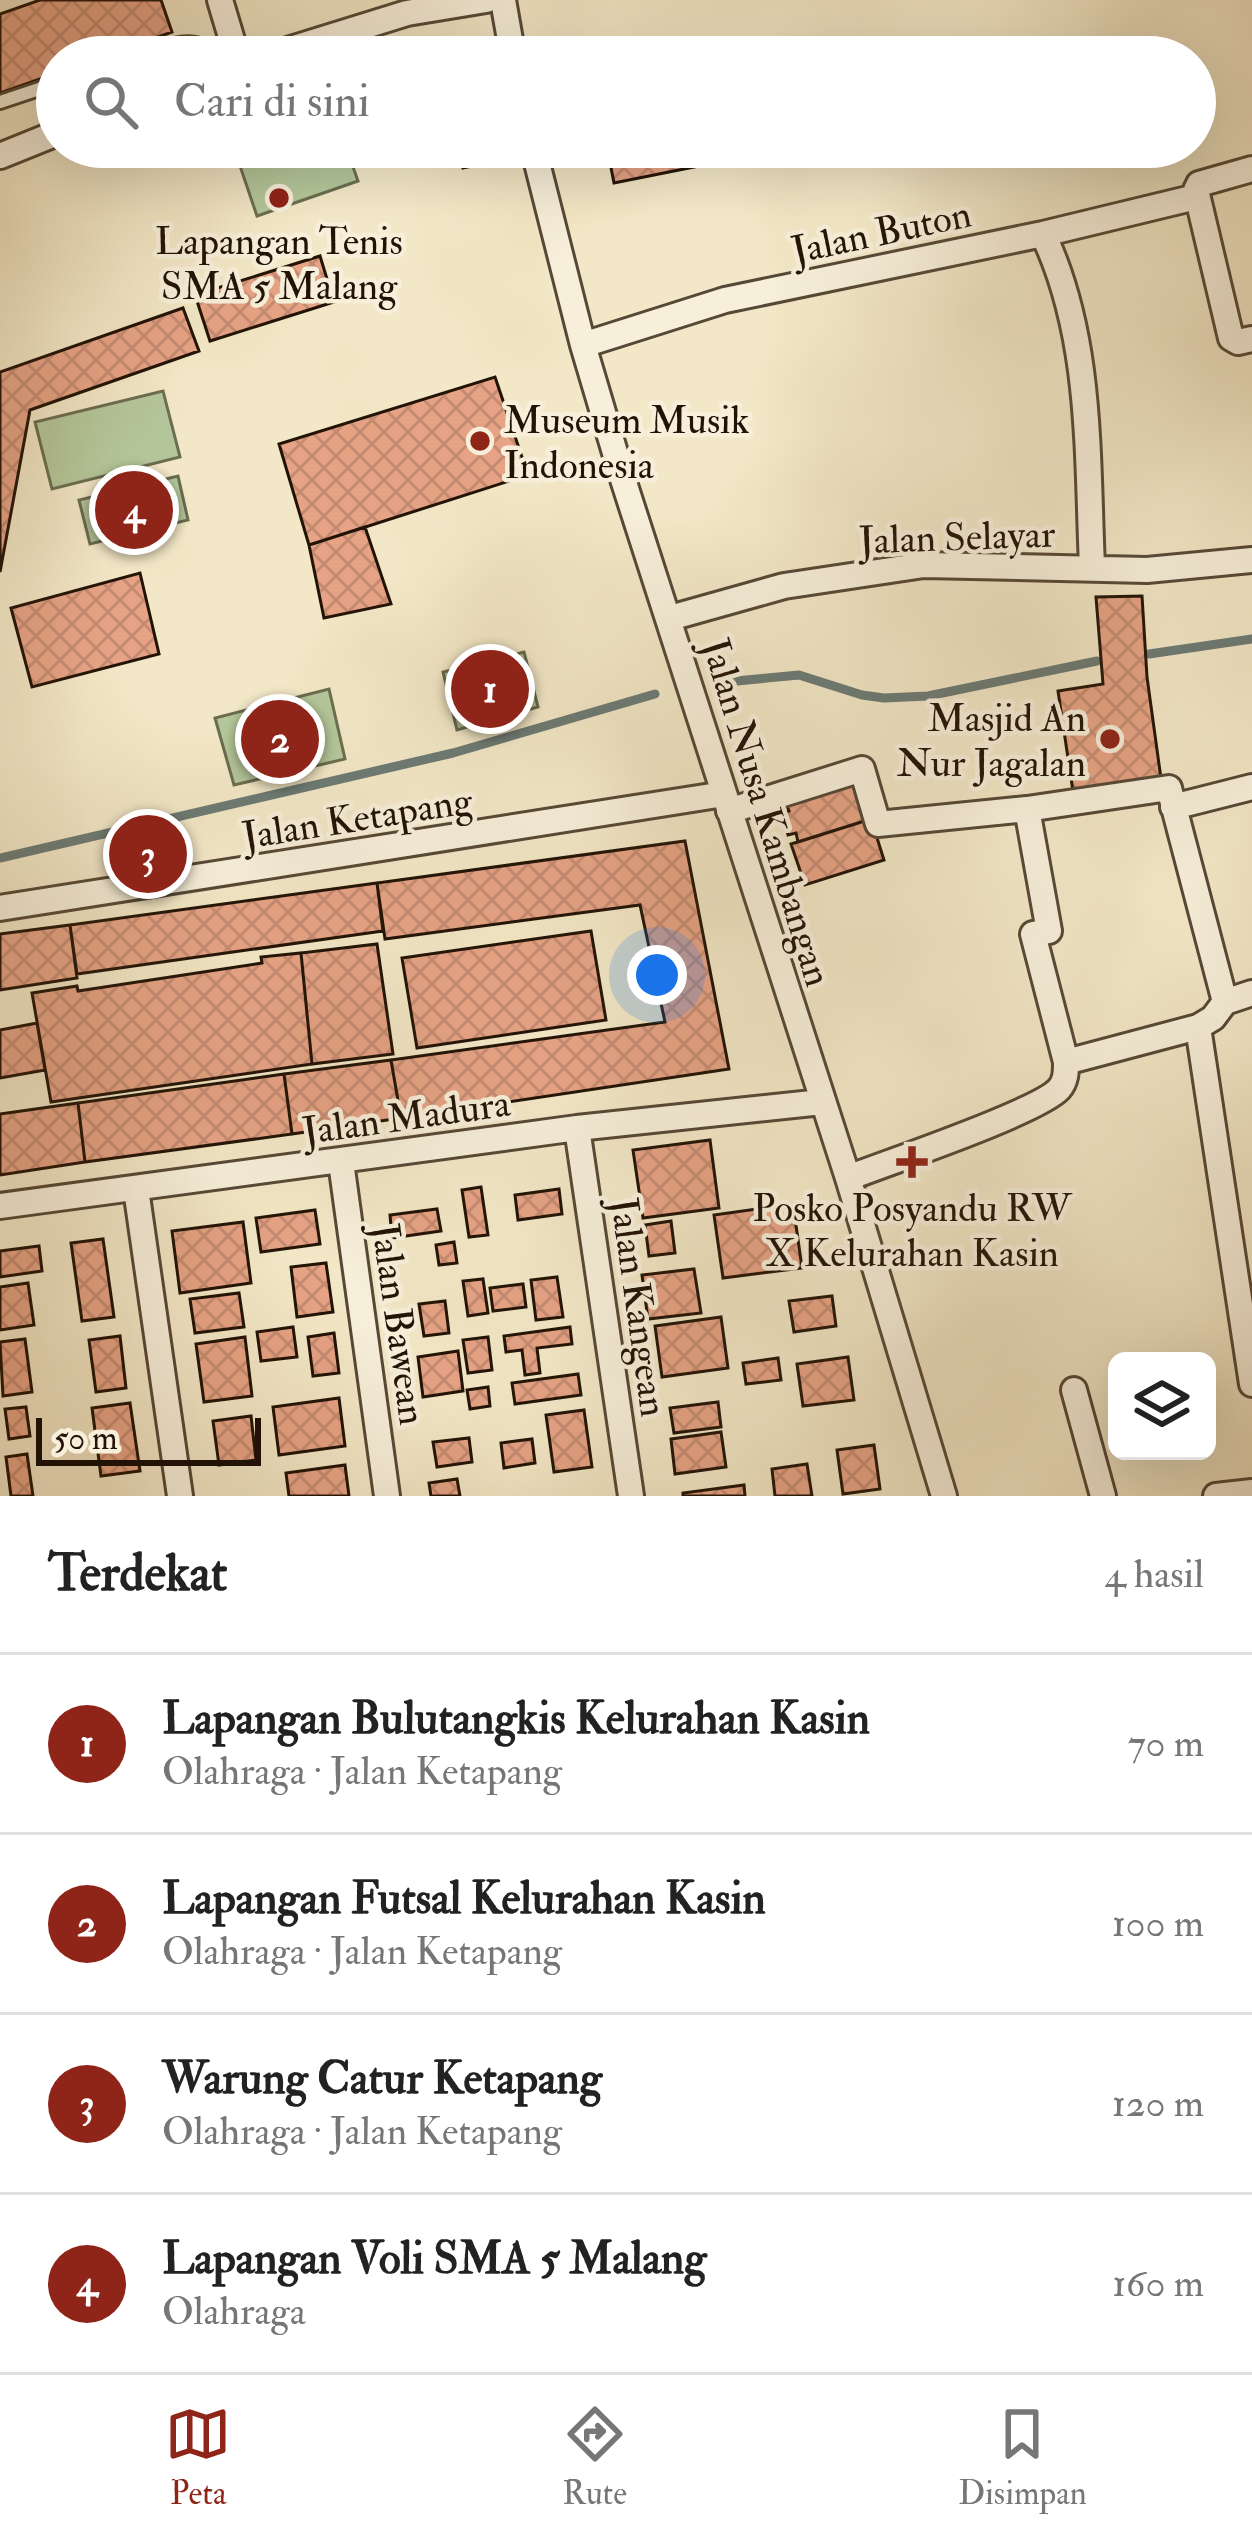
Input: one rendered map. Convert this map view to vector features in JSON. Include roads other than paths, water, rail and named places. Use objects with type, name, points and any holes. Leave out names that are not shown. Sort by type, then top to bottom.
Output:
[{"type":"street","points":[[220,0],[231,36]]},
{"type":"street","points":[[333,36],[407,13],[486,0]]},
{"type":"street","points":[[503,0],[510,36]]},
{"type":"street","points":[[0,156],[36,142]]},
{"type":"street","name":"Jalan Nusa Kambangan","points":[[538,168],[583,345],[944,1496]]},
{"type":"street","name":"Jalan Buton","points":[[583,345],[725,300],[1196,197],[1199,184],[1252,169]]},
{"type":"street","points":[[1196,197],[1231,338],[1238,342],[1252,339]]},
{"type":"street","points":[[1043,234],[1070,302],[1084,384],[1091,567]]},
{"type":"street","name":"Jalan Selayar","points":[[670,618],[784,586],[924,565],[1147,570],[1252,560]]},
{"type":"street","name":"Jalan Ketapang","points":[[0,908],[727,802],[862,769],[878,824],[1027,809]]},
{"type":"street","points":[[1173,807],[1252,787]]},
{"type":"street","points":[[848,1178],[1022,1110],[1058,1091],[1066,1076],[1033,934],[1049,931],[1027,809],[1169,788],[1225,1002]]},
{"type":"street","points":[[1066,1062],[1198,1027],[1225,1002],[1252,993]]},
{"type":"street","points":[[1198,1027],[1252,1384]]},
{"type":"street","name":"Jalan Madura","points":[[0,1206],[577,1128],[822,1102]]},
{"type":"street","name":"Jalan Kangean","points":[[577,1128],[631,1496]]},
{"type":"street","name":"Jalan Bawean","points":[[340,1162],[387,1496]]},
{"type":"street","points":[[136,1189],[180,1496]]},
{"type":"street","points":[[1074,1390],[1103,1496]]},
{"type":"street","points":[[1216,1496],[1252,1492]]},
{"type":"lane","points":[[0,102],[36,90]]},
{"type":"waterway","points":[[1149,654],[1252,639]]},
{"type":"waterway","points":[[726,682],[799,675],[862,695],[928,696],[1097,661]]},
{"type":"waterway","points":[[0,858],[453,753],[655,694]]},
{"type":"place","name":"Lapangan Tenis SMA 5 Malang","points":[[279,198]]},
{"type":"place","name":"Museum Musik Indonesia","points":[[480,441]]},
{"type":"place","name":"Lapangan Voli SMA 5 Malang","points":[[134,510]]},
{"type":"place","name":"Lapangan Bulutangkis Kelurahan Kasin","points":[[490,689]]},
{"type":"place","name":"Lapangan Futsal Kelurahan Kasin","points":[[280,739]]},
{"type":"place","name":"Masjid An Nur Jagalan","points":[[1110,739]]},
{"type":"place","name":"Warung Catur Ketapang","points":[[148,854]]},
{"type":"place","name":"Posko Posyandu RW X Kelurahan Kasin","points":[[912,1162]]}]
